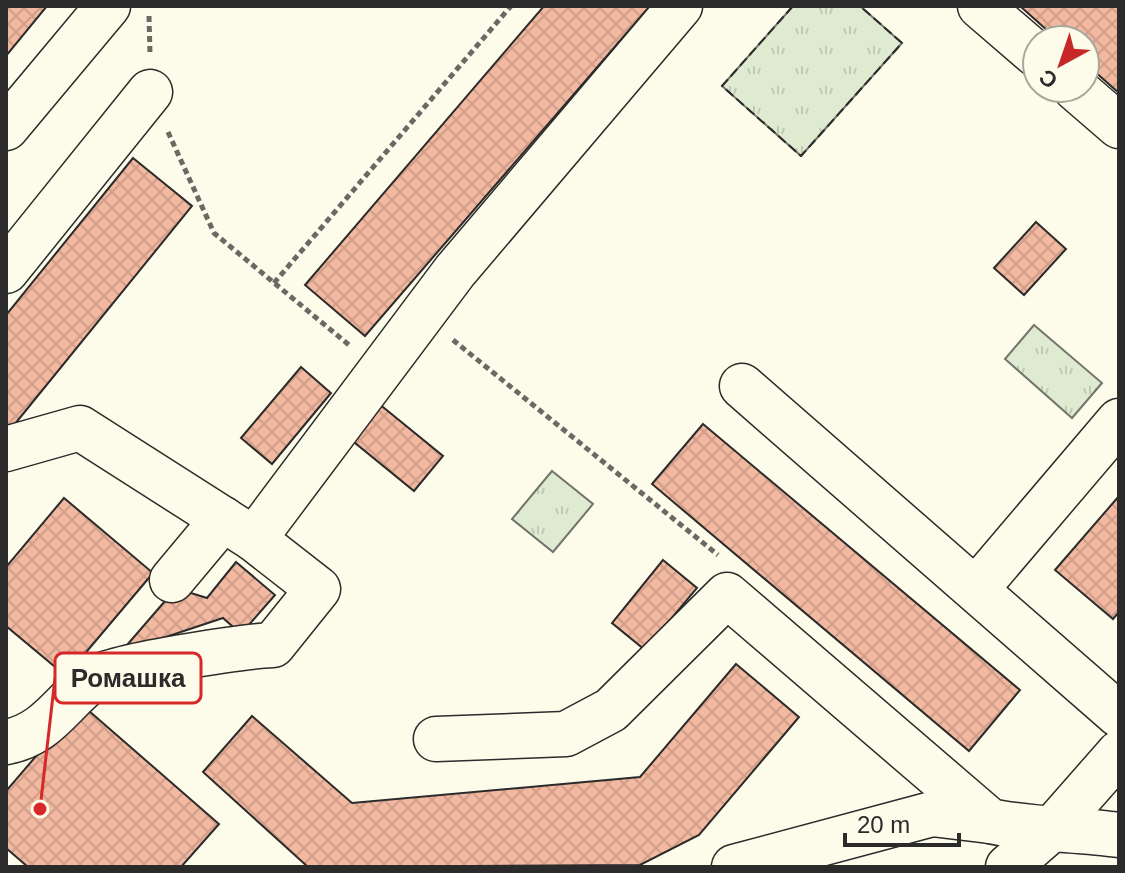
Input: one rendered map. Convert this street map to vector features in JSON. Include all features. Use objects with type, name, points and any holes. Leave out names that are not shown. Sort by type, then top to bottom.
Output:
[{"type":"street","points":[[6,128],[108,6]]},
{"type":"street","points":[[172,580],[238,529],[381,370],[422,315],[680,6]]},
{"type":"street","points":[[980,6],[1021,41]]},
{"type":"street","points":[[6,271],[150,92]]},
{"type":"street","points":[[1094,104],[1119,126]]},
{"type":"street","points":[[742,386],[1119,715]]},
{"type":"street","points":[[977,588],[1119,421]]},
{"type":"street","points":[[6,449],[80,428],[238,529],[318,589],[273,645],[238,646],[95,677],[49,724],[6,742]]},
{"type":"street","points":[[436,739],[566,734],[611,710],[727,595],[990,821]]},
{"type":"street","points":[[1008,867],[1054,827],[1119,753]]},
{"type":"street","points":[[734,867],[932,814],[1024,828],[1054,827],[1119,835]]},
{"type":"path","points":[[274,283],[511,6]]},
{"type":"path","points":[[214,233],[381,370]]},
{"type":"path","points":[[422,315],[649,498]]},
{"type":"green space","points":[[793,6],[860,6],[902,43],[801,156],[722,86]]},
{"type":"green space","points":[[1034,325],[1102,383],[1072,418],[1005,359]]},
{"type":"green space","points":[[552,471],[593,504],[553,552],[512,519]]},
{"type":"building","points":[[6,6],[47,6],[6,56]]},
{"type":"building","points":[[544,6],[650,6],[365,336],[305,285]]},
{"type":"building","points":[[1020,6],[1119,6],[1119,93],[1101,77],[1101,24],[1040,24]]},
{"type":"building","points":[[133,158],[192,206],[10,430],[6,427],[6,315]]},
{"type":"building","points":[[1036,222],[1066,249],[1024,295],[994,268]]},
{"type":"building","points":[[301,367],[331,393],[272,464],[241,438]]},
{"type":"building","points":[[378,403],[443,456],[414,491],[349,438]]},
{"type":"building","points":[[703,424],[1020,690],[969,751],[652,484]]},
{"type":"building","points":[[1119,496],[1119,612],[1113,619],[1055,570]]},
{"type":"building","points":[[64,498],[153,573],[66,676],[6,626],[6,567]]},
{"type":"building","points":[[663,560],[697,588],[645,650],[612,623]]},
{"type":"building","points":[[236,562],[275,595],[241,634],[223,618],[121,652],[171,594],[191,593],[207,598]]},
{"type":"building","points":[[736,664],[799,717],[699,835],[640,865],[308,867],[203,772],[252,716],[352,803],[640,777]]},
{"type":"building","points":[[81,704],[219,824],[181,867],[28,867],[6,848],[6,791]]},
{"type":"fence","points":[[793,6],[722,86],[801,156],[902,43],[860,6]]},
{"type":"place","name":"Ромашка","points":[[40,809]]}]
